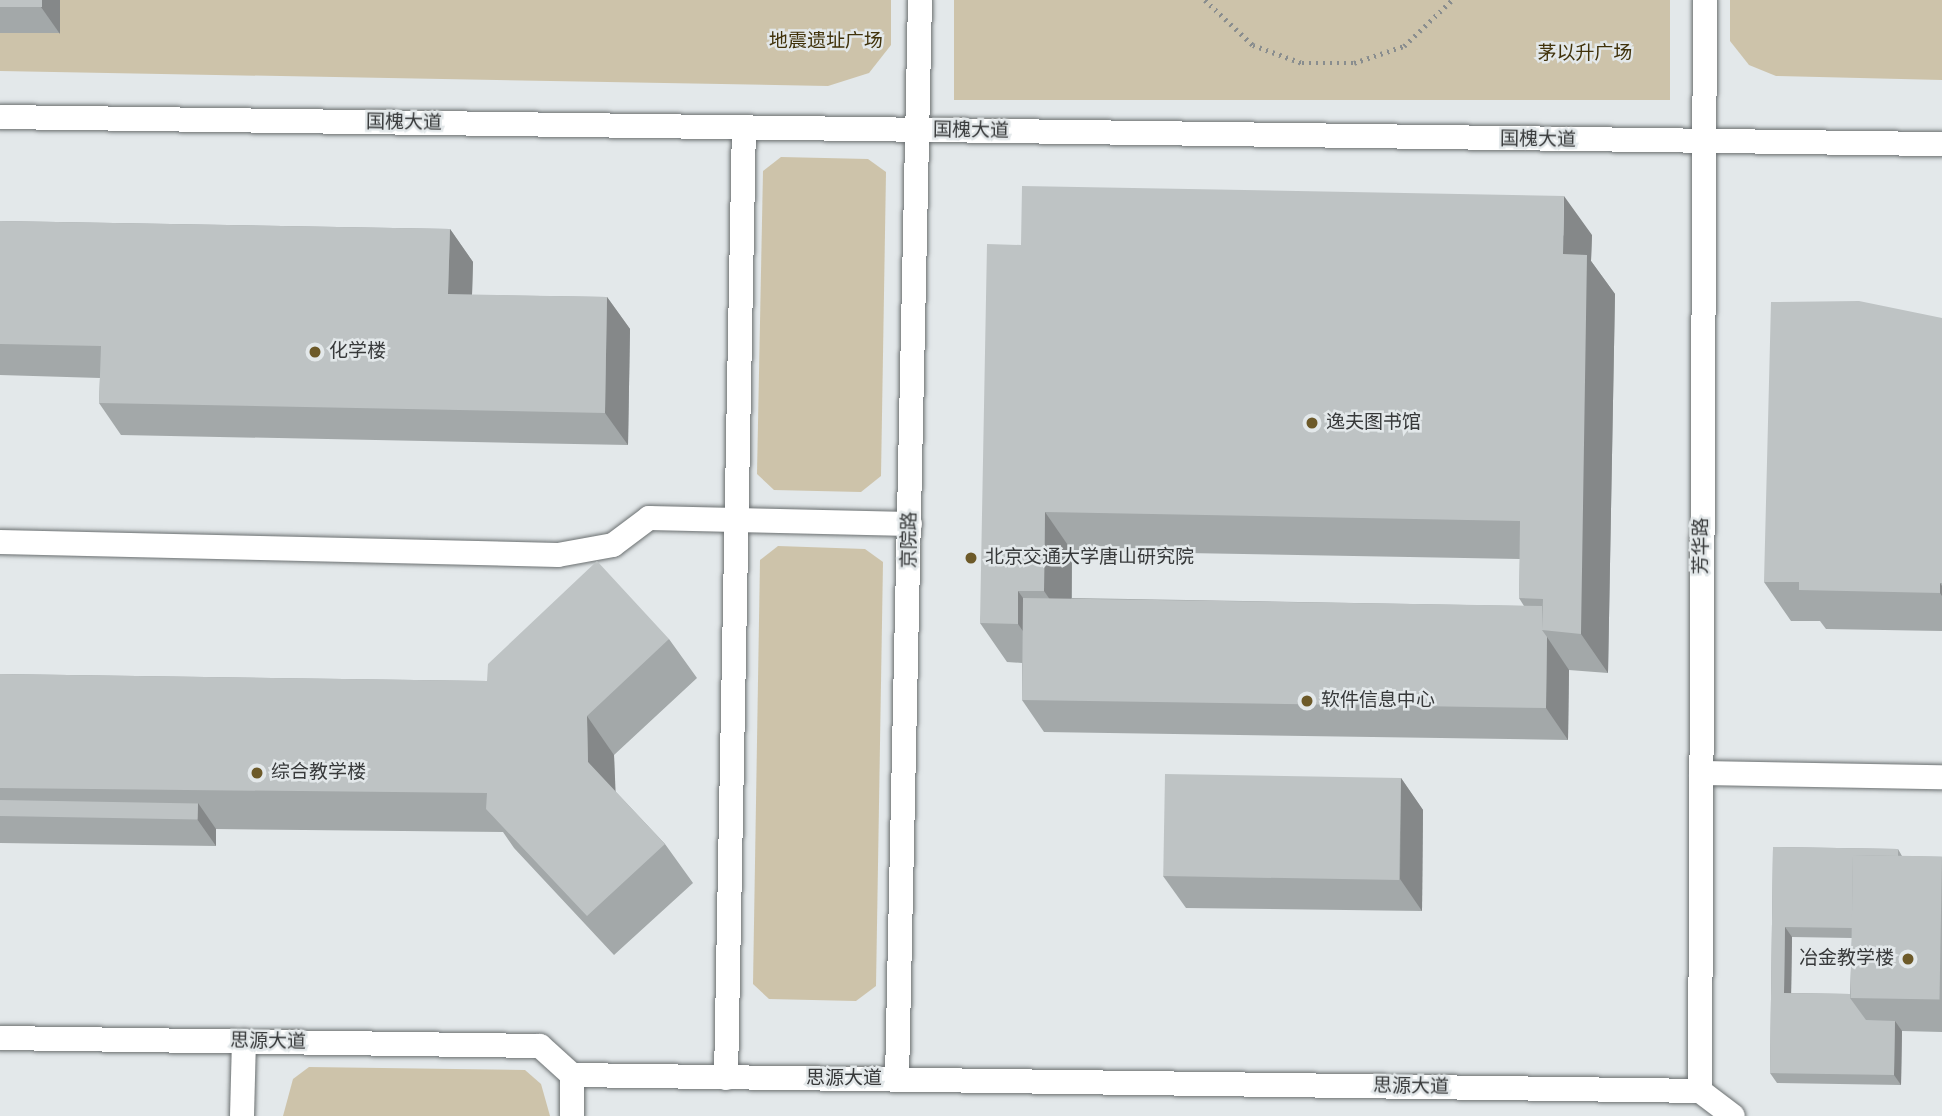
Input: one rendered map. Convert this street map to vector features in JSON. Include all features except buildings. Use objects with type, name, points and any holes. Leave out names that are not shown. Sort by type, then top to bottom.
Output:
[{"type":"lane","name":"京院路","points":[[897,1079],[920,0]]},
{"type":"lane","name":"芳华路","points":[[1700,1091],[1705,0]]},
{"type":"lane","name":"国槐大道","points":[[0,117],[1942,144]]},
{"type":"lane","points":[[726,1078],[744,127]]},
{"type":"lane","points":[[0,542],[558,555],[613,545],[649,518],[910,524]]},
{"type":"lane","points":[[1701,773],[1942,777]]},
{"type":"lane","name":"思源大道","points":[[0,1038],[540,1046],[572,1075],[1700,1091]]},
{"type":"lane","points":[[242,1116],[244,1041]]},
{"type":"lane","points":[[572,1075],[572,1116]]},
{"type":"lane","points":[[1700,1091],[1733,1116]]},
{"type":"path","points":[[1205,0],[1252,45],[1302,63],[1354,63],[1404,46],[1452,0]]},
{"type":"green space","name":"地震遗址广场","points":[[0,0],[891,0],[891,45],[869,73],[828,86],[0,71]]},
{"type":"green space","name":"茅以升广场","points":[[954,0],[1670,0],[1670,100],[954,100]]},
{"type":"green space","points":[[1730,0],[1942,0],[1942,80],[1776,76],[1749,65],[1730,41]]},
{"type":"green space","points":[[781,157],[868,159],[886,172],[881,476],[861,492],[774,490],[757,474],[763,171]]},
{"type":"green space","points":[[778,546],[865,549],[883,562],[876,986],[856,1001],[769,999],[753,984],[760,560]]},
{"type":"green space","points":[[309,1067],[525,1070],[541,1084],[550,1116],[283,1116],[293,1079]]},
{"type":"place","name":"化学楼","points":[[315,352]]},
{"type":"place","name":"逸夫图书馆","points":[[1312,423]]},
{"type":"place","name":"北京交通大学唐山研究院","points":[[971,558]]},
{"type":"place","name":"软件信息中心","points":[[1307,701]]},
{"type":"place","name":"综合教学楼","points":[[257,773]]},
{"type":"place","name":"冶金教学楼","points":[[1908,959]]}]
